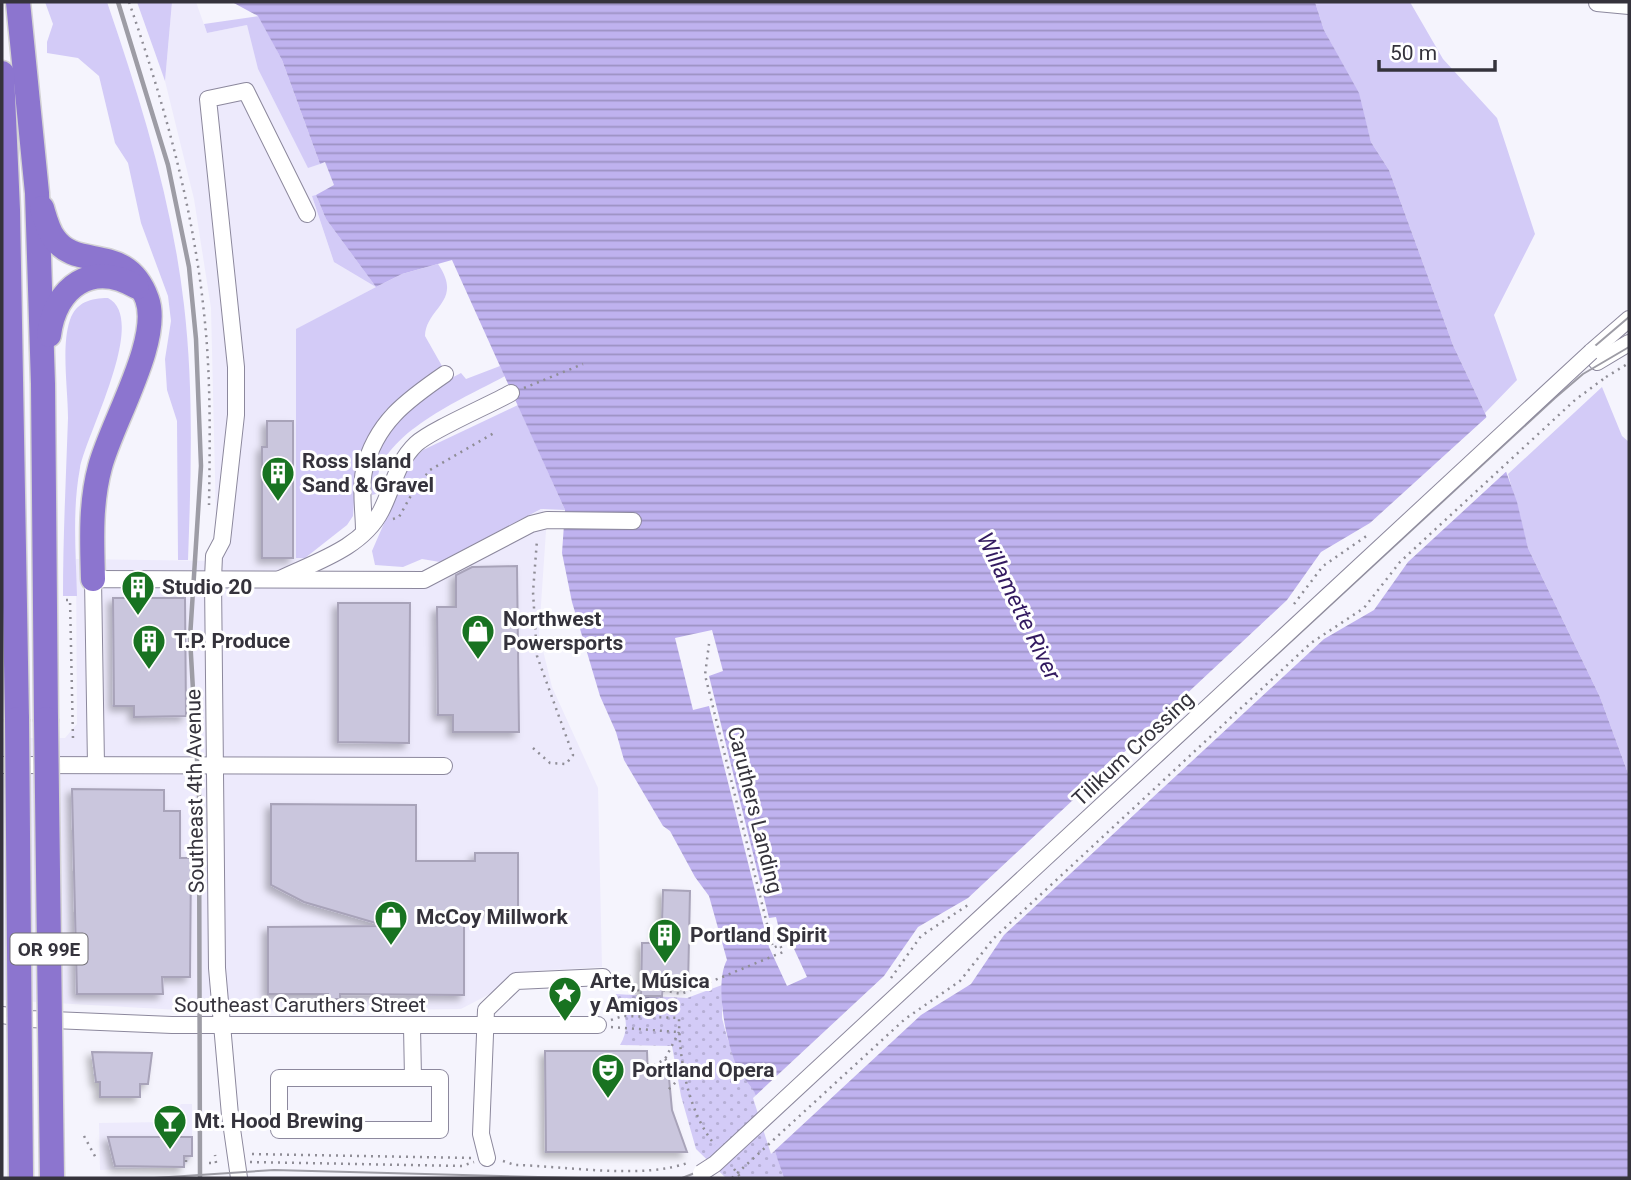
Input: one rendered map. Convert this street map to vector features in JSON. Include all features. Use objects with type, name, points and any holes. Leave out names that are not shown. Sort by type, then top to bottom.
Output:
[{"type":"highway","name":"OR 99E","points":[[18,2],[37,193],[56,719],[52,1178]]},
{"type":"highway","name":"OR 99E","points":[[2,73],[9,223],[21,1178]]},
{"type":"highway","points":[[37,193],[53,238],[68,250],[120,264],[130,271],[144,291],[150,309],[148,336],[107,445],[96,486],[93,579]]},
{"type":"highway","points":[[43,384],[53,311],[65,293],[82,281],[102,277],[130,282],[144,291]]},
{"type":"street","points":[[1597,3],[1629,6]]},
{"type":"street","name":"Southeast 4th Avenue","points":[[239,1178],[228,1103],[218,968],[213,579],[214,556],[222,541],[236,415],[236,367],[208,99],[246,91],[307,214]]},
{"type":"street","points":[[1594,357],[1629,319]]},
{"type":"street","points":[[1594,357],[1629,343]]},
{"type":"street","name":"Tilikum Crossing","points":[[699,1174],[715,1164],[1594,357]]},
{"type":"street","points":[[368,528],[364,473],[375,439],[404,402],[445,374]]},
{"type":"street","points":[[280,579],[332,557],[368,528],[382,511],[394,474],[416,443],[512,393]]},
{"type":"street","points":[[96,765],[93,579],[280,579],[294,582],[424,580],[531,524],[547,520],[633,521]]},
{"type":"street","points":[[2,765],[444,766]]},
{"type":"street","points":[[487,1158],[481,1134],[486,1010],[516,981],[603,977]]},
{"type":"street","name":"Southeast Caruthers Street","points":[[2,1015],[54,1021],[223,1025],[598,1025]]},
{"type":"street","points":[[417,1027],[418,1078]]},
{"type":"street","points":[[279,1078],[418,1078],[440,1078],[440,1130],[279,1130],[279,1078]]},
{"type":"path","points":[[129,2],[174,145],[197,257],[208,372],[209,517]]},
{"type":"path","name":"Tilikum Crossing","points":[[732,1178],[905,1019],[960,981],[994,938],[1311,643],[1364,608],[1400,562],[1575,400],[1629,363]]},
{"type":"path","points":[[512,393],[583,364]]},
{"type":"path","points":[[368,528],[399,517],[414,490],[430,470],[494,433]]},
{"type":"path","points":[[531,524],[537,539],[533,592],[537,656],[573,755],[566,764],[550,763],[533,748]]},
{"type":"path","points":[[56,719],[65,600],[70,600],[73,739]]},
{"type":"path","name":"Caruthers Landing","points":[[663,990],[681,994],[688,992],[783,952],[780,945],[773,948],[705,675],[709,644]]},
{"type":"path","points":[[629,975],[638,1017]]},
{"type":"path","points":[[634,992],[641,989]]},
{"type":"path","points":[[598,1025],[623,1016],[679,1018],[685,1073],[698,1116],[717,1148]]},
{"type":"path","points":[[598,1025],[624,1030],[679,1032]]},
{"type":"path","points":[[647,1064],[658,1064],[665,1059],[679,1032]]},
{"type":"path","points":[[665,1059],[676,1075],[676,1082],[668,1090]]},
{"type":"path","points":[[169,1123],[177,1133],[177,1113],[180,1113],[180,1137]]},
{"type":"path","points":[[84,1136],[97,1160]]},
{"type":"path","points":[[252,1154],[487,1158],[515,1165],[629,1171],[665,1169],[699,1174]]},
{"type":"path","points":[[209,1163],[216,1163],[215,1155]]},
{"type":"path","points":[[186,1160],[186,1167]]},
{"type":"path","points":[[237,1161],[457,1166]]},
{"type":"path","points":[[733,1168],[741,1178]]},
{"type":"shaded area","points":[[45,2],[107,2],[154,152],[179,266],[187,337],[191,433],[188,560],[178,560],[177,421],[167,390],[165,359],[171,321],[168,296],[141,223],[128,163],[115,143],[99,76],[78,58],[47,53],[47,42],[53,24]]},
{"type":"shaded area","points":[[137,2],[172,2],[165,81]]},
{"type":"shaded area","points":[[172,2],[196,2],[207,33],[247,25],[258,69],[308,167],[325,162],[376,287],[297,329],[296,558],[305,558],[305,575],[417,574],[542,509],[547,516],[539,634],[552,687],[598,788],[602,967],[533,971],[461,1009],[215,1012],[2,1000],[2,738],[65,738],[77,724],[76,559],[217,561],[211,308],[194,199],[165,81]]},
{"type":"shaded area","points":[[1315,2],[1410,2],[1443,59],[1497,118],[1535,234],[1494,315],[1517,380],[1485,413],[1453,345],[1389,170],[1371,142],[1358,93],[1324,30]]},
{"type":"shaded area","points":[[259,16],[282,60],[320,164],[308,168],[258,69],[247,25],[207,33],[204,24]]},
{"type":"shaded area","points":[[316,195],[326,219],[376,287],[334,262],[312,196]]},
{"type":"shaded area","points":[[438,264],[445,277],[446,296],[431,318],[425,336],[442,366],[386,410],[367,439],[356,476],[353,516],[347,525],[305,558],[296,558],[296,329],[402,274]]},
{"type":"shaded area","points":[[108,298],[119,310],[122,329],[119,352],[80,468],[75,516],[77,596],[63,596],[68,418],[65,355],[67,330],[80,305],[90,300]]},
{"type":"shaded area","points":[[500,366],[505,376],[431,417],[396,445],[384,460],[378,477],[379,493],[372,495],[375,456],[394,420],[403,410],[423,394],[461,373],[466,379]]},
{"type":"shaded area","points":[[1602,387],[1622,436],[1629,442],[1629,776],[1600,697],[1528,548],[1508,474]]},
{"type":"shaded area","points":[[518,405],[565,510],[541,509],[440,562],[422,559],[403,567],[375,565],[372,551],[411,461],[423,450]]},
{"type":"shaded area","points":[[722,985],[722,1018],[727,1037],[739,1072],[750,1083],[757,1097],[784,1178],[726,1178],[696,1149],[681,1096],[672,1046],[620,1045],[626,1025],[622,1007],[615,994],[687,998]]},
{"type":"shaded area","points":[[181,1104],[192,1104],[192,1156],[184,1167],[100,1170],[99,1123],[166,1122]]},
{"type":"water","name":"Willamette River","points":[[232,2],[1315,2],[1324,30],[1359,93],[1371,142],[1389,170],[1453,345],[1485,413],[1517,502],[1528,548],[1600,697],[1629,776],[1629,1178],[784,1178],[756,1096],[738,1069],[729,1045],[722,998],[723,970],[727,960],[709,896],[624,760],[616,732],[600,696],[572,602],[562,553],[565,510],[452,260],[402,274],[376,287],[326,219],[316,195],[334,185],[325,162],[320,164],[282,60],[258,16]]},
{"type":"pier","points":[[1490,414],[1509,469],[1408,562],[1374,610],[1324,639],[1004,935],[971,984],[921,1015],[771,1154],[753,1098],[884,976],[918,927],[968,898],[1287,600],[1321,552],[1370,523]]},
{"type":"pier","points":[[712,630],[723,671],[709,676],[769,918],[776,917],[782,941],[789,938],[807,977],[787,986],[769,947],[709,706],[693,710],[675,638]]},
{"type":"building","name":"Ross Island Sand & Gravel","points":[[267,421],[293,421],[293,558],[262,558],[262,447],[267,447]]},
{"type":"building","name":"Northwest Powersports","points":[[517,566],[519,732],[453,732],[453,715],[438,715],[437,607],[456,607],[456,575],[472,567]]},
{"type":"building","name":"T.P. Produce","points":[[113,598],[185,598],[186,716],[134,717],[134,706],[114,706]]},
{"type":"building","points":[[338,603],[410,603],[409,743],[338,742]]},
{"type":"building","points":[[72,789],[164,790],[164,811],[180,811],[180,858],[191,858],[190,977],[162,977],[163,994],[77,994]]},
{"type":"building","points":[[271,804],[416,805],[416,861],[475,861],[475,853],[518,853],[518,911],[464,911],[464,995],[340,994],[340,999],[328,999],[328,994],[268,994],[268,927],[386,926],[304,902],[271,885]]},
{"type":"building","name":"Portland Spirit","points":[[663,890],[690,891],[688,987],[663,986],[662,996],[641,996],[642,943],[657,943],[658,922],[662,922]]},
{"type":"building","name":"Portland Opera","points":[[545,1051],[647,1051],[648,1078],[659,1067],[669,1078],[672,1110],[687,1152],[546,1152]]},
{"type":"building","points":[[92,1052],[152,1053],[148,1084],[140,1084],[140,1097],[100,1097],[100,1082],[96,1082]]},
{"type":"building","points":[[108,1137],[192,1137],[192,1156],[184,1156],[184,1167],[115,1166]]},
{"type":"tram line","points":[[682,1178],[700,1171],[721,1155],[1575,363],[1629,317]]},
{"type":"tram line","points":[[709,1178],[1555,398],[1583,374],[1629,347]]},
{"type":"tram line","points":[[154,1178],[274,1170],[579,1178]]},
{"type":"railway","points":[[118,2],[168,165],[189,267],[196,339],[201,466],[190,638],[199,794],[200,1178]]},
{"type":"place","name":"Ross Island Sand & Gravel","points":[[278,503]]},
{"type":"place","name":"Studio 20","points":[[138,617]]},
{"type":"place","name":"Northwest Powersports","points":[[478,661]]},
{"type":"place","name":"T.P. Produce","points":[[149,671]]},
{"type":"place","name":"McCoy Millwork","points":[[391,947]]},
{"type":"place","name":"Portland Spirit","points":[[665,965]]},
{"type":"place","name":"Arte, Música y Amigos","points":[[565,1023]]},
{"type":"place","name":"Portland Opera","points":[[608,1100]]},
{"type":"place","name":"Mt. Hood Brewing","points":[[170,1151]]}]
